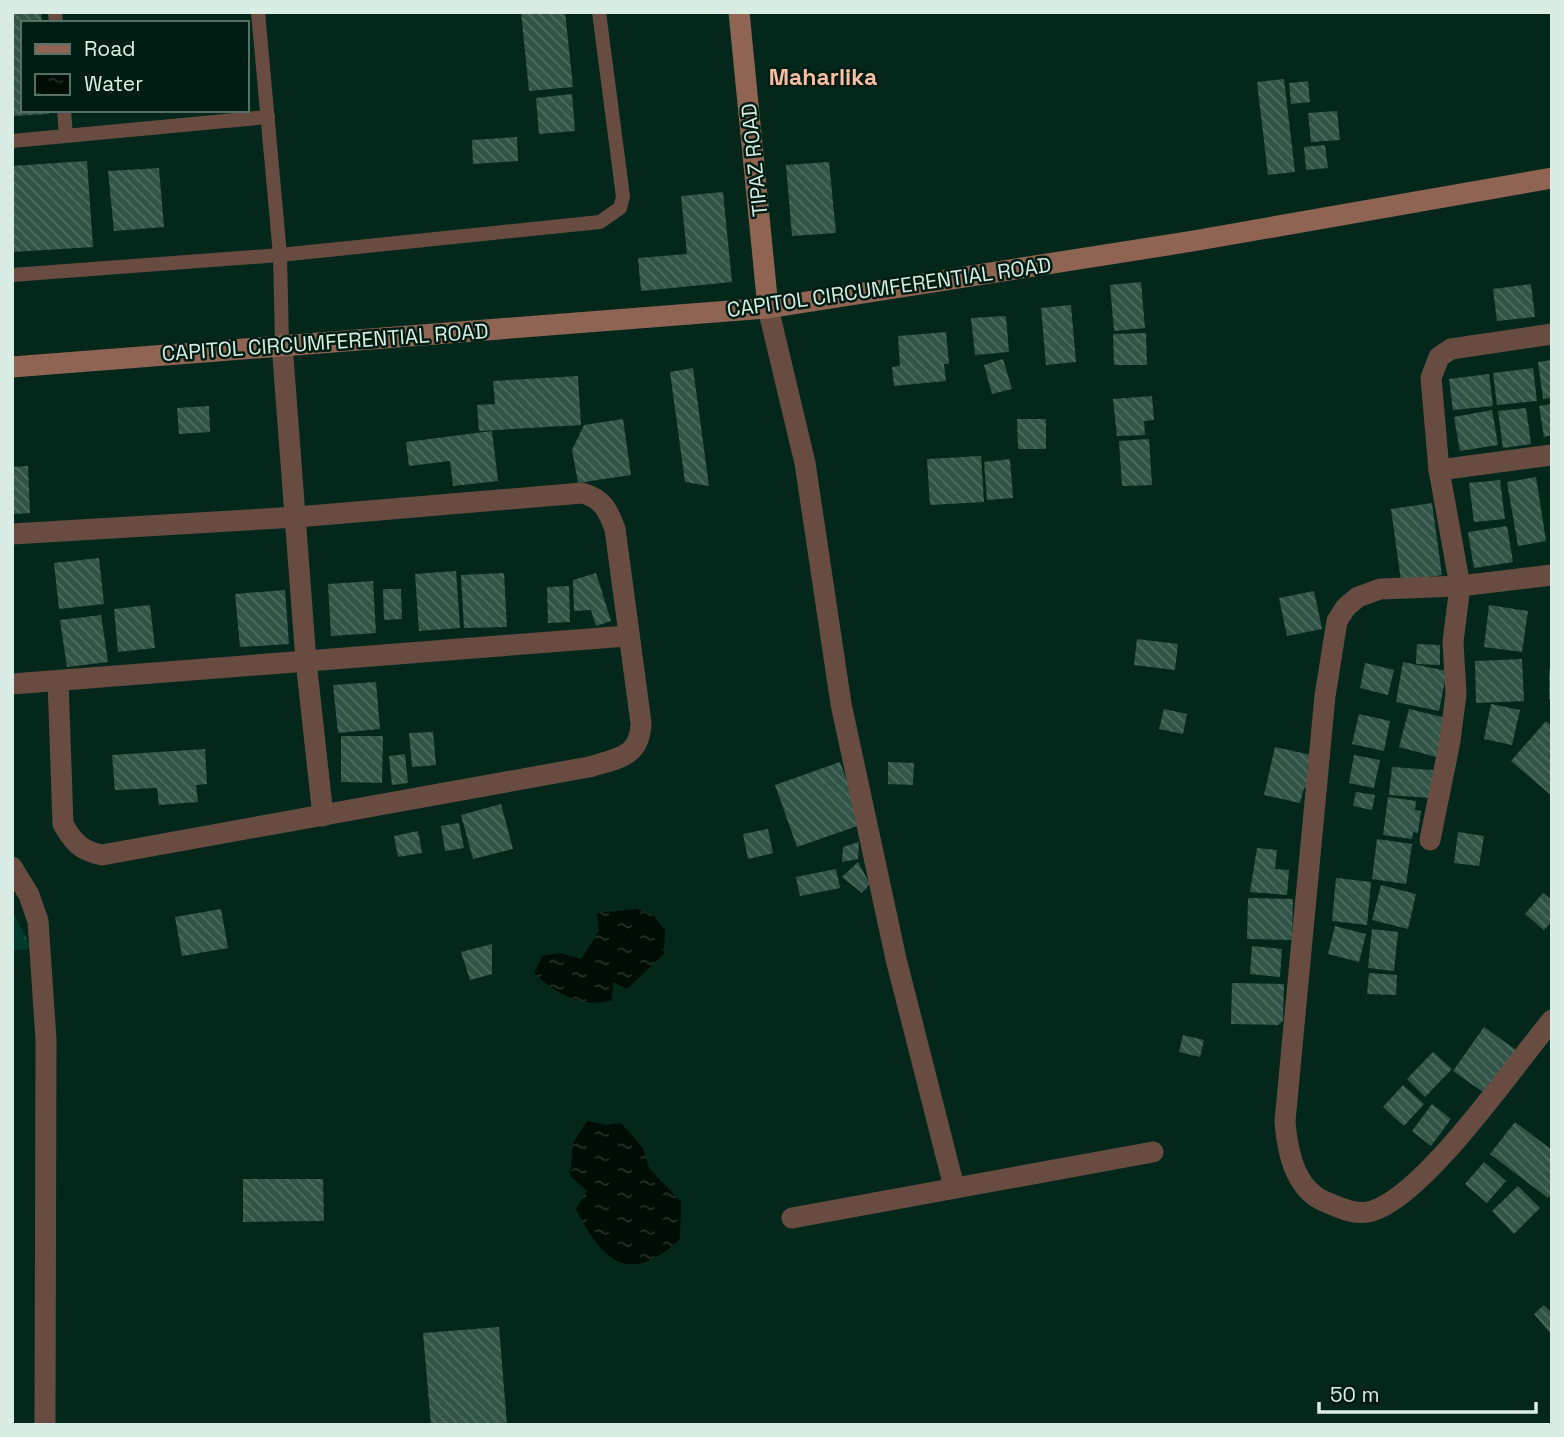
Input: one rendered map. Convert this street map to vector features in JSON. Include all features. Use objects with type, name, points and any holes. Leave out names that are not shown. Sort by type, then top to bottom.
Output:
[{"type":"main road","name":"TIPAZ ROAD","points":[[740,12],[768,308]]},
{"type":"main road","name":"CAPITOL CIRCUMFERENTIAL ROAD","points":[[12,367],[768,308],[1179,243],[1552,178]]},
{"type":"street","points":[[768,308],[805,463],[841,704],[896,959],[954,1187]]},
{"type":"street","points":[[1430,840],[1450,741],[1456,694],[1453,642],[1460,586],[1439,470],[1430,378],[1439,357],[1451,349],[1552,334]]},
{"type":"street","points":[[282,344],[306,661],[323,816]]},
{"type":"street","points":[[1439,470],[1552,455]]},
{"type":"street","points":[[12,534],[297,517],[582,493],[596,497],[608,509],[615,529],[627,636],[642,723],[640,739],[628,754],[589,767],[102,855],[86,852],[72,840],[64,824],[58,681]]},
{"type":"street","points":[[1552,575],[1460,586],[1380,589],[1358,597],[1346,607],[1338,621],[1325,696],[1285,1121],[1287,1148],[1297,1173],[1320,1199],[1346,1211],[1368,1213],[1392,1203],[1432,1168],[1552,1020]]},
{"type":"street","points":[[12,684],[627,636]]},
{"type":"street","points":[[13,867],[29,895],[38,921],[46,1039],[45,1425]]},
{"type":"street","points":[[792,1218],[1153,1152]]},
{"type":"lane","points":[[258,12],[280,256],[282,344]]},
{"type":"lane","points":[[12,275],[280,256],[600,222],[620,208],[623,197],[599,12]]},
{"type":"lane","points":[[64,112],[66,136]]},
{"type":"lane","points":[[12,141],[268,117]]},
{"type":"green space","points":[[12,911],[31,948],[12,951]]},
{"type":"water","points":[[637,909],[653,915],[665,930],[664,954],[627,989],[613,982],[612,1000],[590,1002],[570,998],[534,974],[542,956],[560,953],[581,959],[599,931],[597,913]]},
{"type":"water","points":[[587,1121],[607,1125],[621,1123],[643,1148],[649,1168],[681,1202],[680,1239],[646,1262],[619,1262],[608,1255],[586,1228],[576,1209],[587,1191],[570,1176],[573,1143]]},
{"type":"building","points":[[12,12],[41,12],[42,21],[21,21],[21,112],[49,114],[12,116]]},
{"type":"building","points":[[521,12],[565,12],[573,87],[529,91]]},
{"type":"building","points":[[1284,79],[1295,172],[1268,175],[1257,82]]},
{"type":"building","points":[[1308,81],[1310,102],[1291,104],[1289,83]]},
{"type":"building","points":[[572,94],[575,131],[539,134],[536,98]]},
{"type":"building","points":[[1337,111],[1340,140],[1311,142],[1308,113]]},
{"type":"building","points":[[517,137],[518,161],[473,164],[472,140]]},
{"type":"building","points":[[1325,145],[1328,168],[1306,170],[1304,147]]},
{"type":"building","points":[[87,161],[93,247],[12,252],[12,166]]},
{"type":"building","points":[[829,162],[836,233],[792,236],[786,165]]},
{"type":"building","points":[[159,168],[164,227],[114,231],[108,171]]},
{"type":"building","points":[[723,192],[732,282],[641,291],[638,258],[687,254],[681,196]]},
{"type":"building","points":[[1141,282],[1145,328],[1114,331],[1110,285]]},
{"type":"building","points":[[1531,284],[1535,317],[1497,321],[1493,289]]},
{"type":"building","points":[[1071,305],[1076,362],[1046,365],[1041,308]]},
{"type":"building","points":[[1006,316],[1009,352],[975,355],[971,318]]},
{"type":"building","points":[[946,332],[949,364],[944,364],[946,381],[894,386],[892,367],[900,366],[898,336]]},
{"type":"building","points":[[1146,333],[1147,365],[1114,365],[1113,334]]},
{"type":"building","points":[[1003,359],[1012,389],[992,394],[984,365]]},
{"type":"building","points":[[1552,360],[1552,398],[1543,399],[1538,362]]},
{"type":"building","points":[[693,368],[709,486],[685,482],[670,372]]},
{"type":"building","points":[[1533,368],[1537,401],[1497,405],[1493,373]]},
{"type":"building","points":[[1489,374],[1493,406],[1453,410],[1449,379]]},
{"type":"building","points":[[578,376],[581,425],[479,431],[477,405],[495,404],[493,381]]},
{"type":"building","points":[[1152,396],[1154,420],[1144,421],[1145,435],[1117,436],[1113,399]]},
{"type":"building","points":[[1552,404],[1552,435],[1544,437],[1539,406]]},
{"type":"building","points":[[209,406],[210,432],[179,434],[177,408]]},
{"type":"building","points":[[1526,408],[1531,444],[1503,448],[1498,411]]},
{"type":"building","points":[[1492,410],[1498,445],[1460,451],[1454,417]]},
{"type":"building","points":[[623,419],[631,475],[578,483],[572,450],[584,425]]},
{"type":"building","points":[[1017,419],[1046,419],[1046,449],[1018,449]]},
{"type":"building","points":[[492,431],[498,481],[453,486],[450,461],[409,466],[406,442]]},
{"type":"building","points":[[1149,439],[1152,485],[1122,486],[1119,441]]},
{"type":"building","points":[[981,456],[984,502],[930,505],[927,459]]},
{"type":"building","points":[[1010,459],[1013,498],[987,500],[984,462]]},
{"type":"building","points":[[28,466],[30,513],[12,514],[12,467]]},
{"type":"building","points":[[1536,477],[1546,541],[1518,546],[1507,482]]},
{"type":"building","points":[[1500,480],[1505,519],[1474,522],[1469,483]]},
{"type":"building","points":[[1432,503],[1442,575],[1401,581],[1391,509]]},
{"type":"building","points":[[1507,526],[1513,562],[1474,568],[1468,532]]},
{"type":"building","points":[[99,558],[104,604],[59,609],[54,563]]},
{"type":"building","points":[[456,571],[460,628],[419,631],[415,574]]},
{"type":"building","points":[[504,573],[507,627],[464,628],[461,575]]},
{"type":"building","points":[[596,573],[611,621],[596,626],[591,610],[574,611],[573,580]]},
{"type":"building","points":[[373,581],[376,633],[331,636],[328,584]]},
{"type":"building","points":[[569,586],[570,622],[548,623],[547,587]]},
{"type":"building","points":[[383,589],[401,589],[402,619],[384,620]]},
{"type":"building","points":[[285,590],[289,644],[240,647],[235,594]]},
{"type":"building","points":[[1314,591],[1322,629],[1287,636],[1279,598]]},
{"type":"building","points":[[150,605],[155,648],[118,652],[114,609]]},
{"type":"building","points":[[1489,605],[1528,611],[1522,652],[1484,647]]},
{"type":"building","points":[[101,615],[108,662],[67,667],[60,620]]},
{"type":"building","points":[[1137,639],[1178,644],[1175,670],[1134,665]]},
{"type":"building","points":[[1417,644],[1440,645],[1440,665],[1416,664]]},
{"type":"building","points":[[1522,659],[1524,701],[1476,703],[1475,661]]},
{"type":"building","points":[[1403,662],[1447,671],[1439,711],[1396,702]]},
{"type":"building","points":[[1365,663],[1394,670],[1388,695],[1360,688]]},
{"type":"building","points":[[1549,669],[1552,669],[1552,699],[1549,699]]},
{"type":"building","points":[[376,682],[380,729],[338,733],[333,685]]},
{"type":"building","points":[[1491,704],[1520,710],[1512,745],[1484,739]]},
{"type":"building","points":[[1164,709],[1187,714],[1183,734],[1159,729]]},
{"type":"building","points":[[1409,709],[1450,719],[1440,758],[1399,747]]},
{"type":"building","points":[[1359,714],[1390,721],[1384,751],[1352,744]]},
{"type":"building","points":[[1546,721],[1552,726],[1552,796],[1511,761]]},
{"type":"building","points":[[433,732],[436,765],[412,767],[409,733]]},
{"type":"building","points":[[341,736],[383,736],[382,783],[341,782]]},
{"type":"building","points":[[1275,747],[1311,755],[1307,769],[1317,771],[1313,789],[1304,788],[1300,803],[1264,795]]},
{"type":"building","points":[[205,749],[207,784],[196,785],[198,802],[159,805],[157,788],[115,790],[112,755]]},
{"type":"building","points":[[405,754],[408,783],[392,785],[389,756]]},
{"type":"building","points":[[1354,755],[1380,760],[1374,788],[1349,783]]},
{"type":"building","points":[[840,762],[863,824],[797,847],[775,785]]},
{"type":"building","points":[[888,762],[914,763],[913,785],[888,784]]},
{"type":"building","points":[[1392,767],[1433,770],[1431,798],[1389,795]]},
{"type":"building","points":[[1356,792],[1375,795],[1372,810],[1353,806]]},
{"type":"building","points":[[1388,797],[1416,801],[1415,810],[1421,811],[1418,833],[1413,832],[1412,839],[1383,835]]},
{"type":"building","points":[[501,804],[513,849],[473,859],[461,815]]},
{"type":"building","points":[[459,823],[464,848],[445,851],[441,826]]},
{"type":"building","points":[[768,829],[773,853],[748,859],[743,834]]},
{"type":"building","points":[[418,831],[422,853],[398,857],[394,836]]},
{"type":"building","points":[[1458,832],[1484,836],[1479,866],[1454,863]]},
{"type":"building","points":[[1377,839],[1412,844],[1406,884],[1372,879]]},
{"type":"building","points":[[859,842],[858,859],[842,862],[843,847]]},
{"type":"building","points":[[1257,848],[1277,850],[1275,869],[1289,870],[1287,895],[1250,892]]},
{"type":"building","points":[[858,862],[870,884],[862,893],[842,877]]},
{"type":"building","points":[[836,869],[840,888],[800,896],[796,877]]},
{"type":"building","points":[[1336,878],[1371,882],[1367,925],[1332,921]]},
{"type":"building","points":[[1381,885],[1416,894],[1408,929],[1372,920]]},
{"type":"building","points":[[1543,893],[1552,900],[1552,921],[1544,930],[1525,914]]},
{"type":"building","points":[[1248,898],[1293,899],[1292,940],[1247,939]]},
{"type":"building","points":[[221,909],[228,948],[182,956],[175,917]]},
{"type":"building","points":[[1335,926],[1366,934],[1359,962],[1328,954]]},
{"type":"building","points":[[1372,929],[1398,932],[1394,971],[1368,968]]},
{"type":"building","points":[[492,944],[492,974],[470,980],[461,952]]},
{"type":"building","points":[[1252,946],[1282,949],[1280,977],[1250,974]]},
{"type":"building","points":[[1369,973],[1397,975],[1396,995],[1367,994]]},
{"type":"building","points":[[1232,983],[1284,984],[1283,1021],[1278,1025],[1231,1024]]},
{"type":"building","points":[[1484,1027],[1516,1050],[1486,1094],[1453,1071]]},
{"type":"building","points":[[1183,1035],[1204,1040],[1200,1057],[1179,1052]]},
{"type":"building","points":[[1433,1052],[1452,1069],[1425,1097],[1407,1079]]},
{"type":"building","points":[[1403,1085],[1424,1104],[1404,1126],[1383,1107]]},
{"type":"building","points":[[1432,1104],[1451,1119],[1431,1146],[1412,1131]]},
{"type":"building","points":[[1515,1122],[1552,1150],[1552,1193],[1548,1198],[1490,1154]]},
{"type":"building","points":[[1484,1162],[1506,1181],[1487,1203],[1465,1184]]},
{"type":"building","points":[[243,1179],[323,1179],[324,1221],[243,1222]]},
{"type":"building","points":[[1518,1186],[1540,1208],[1514,1234],[1492,1211]]},
{"type":"building","points":[[1544,1305],[1552,1313],[1552,1335],[1534,1314]]},
{"type":"building","points":[[499,1327],[507,1425],[431,1425],[423,1333]]},
{"type":"district","name":"Maharlika","points":[[823,77]]}]
